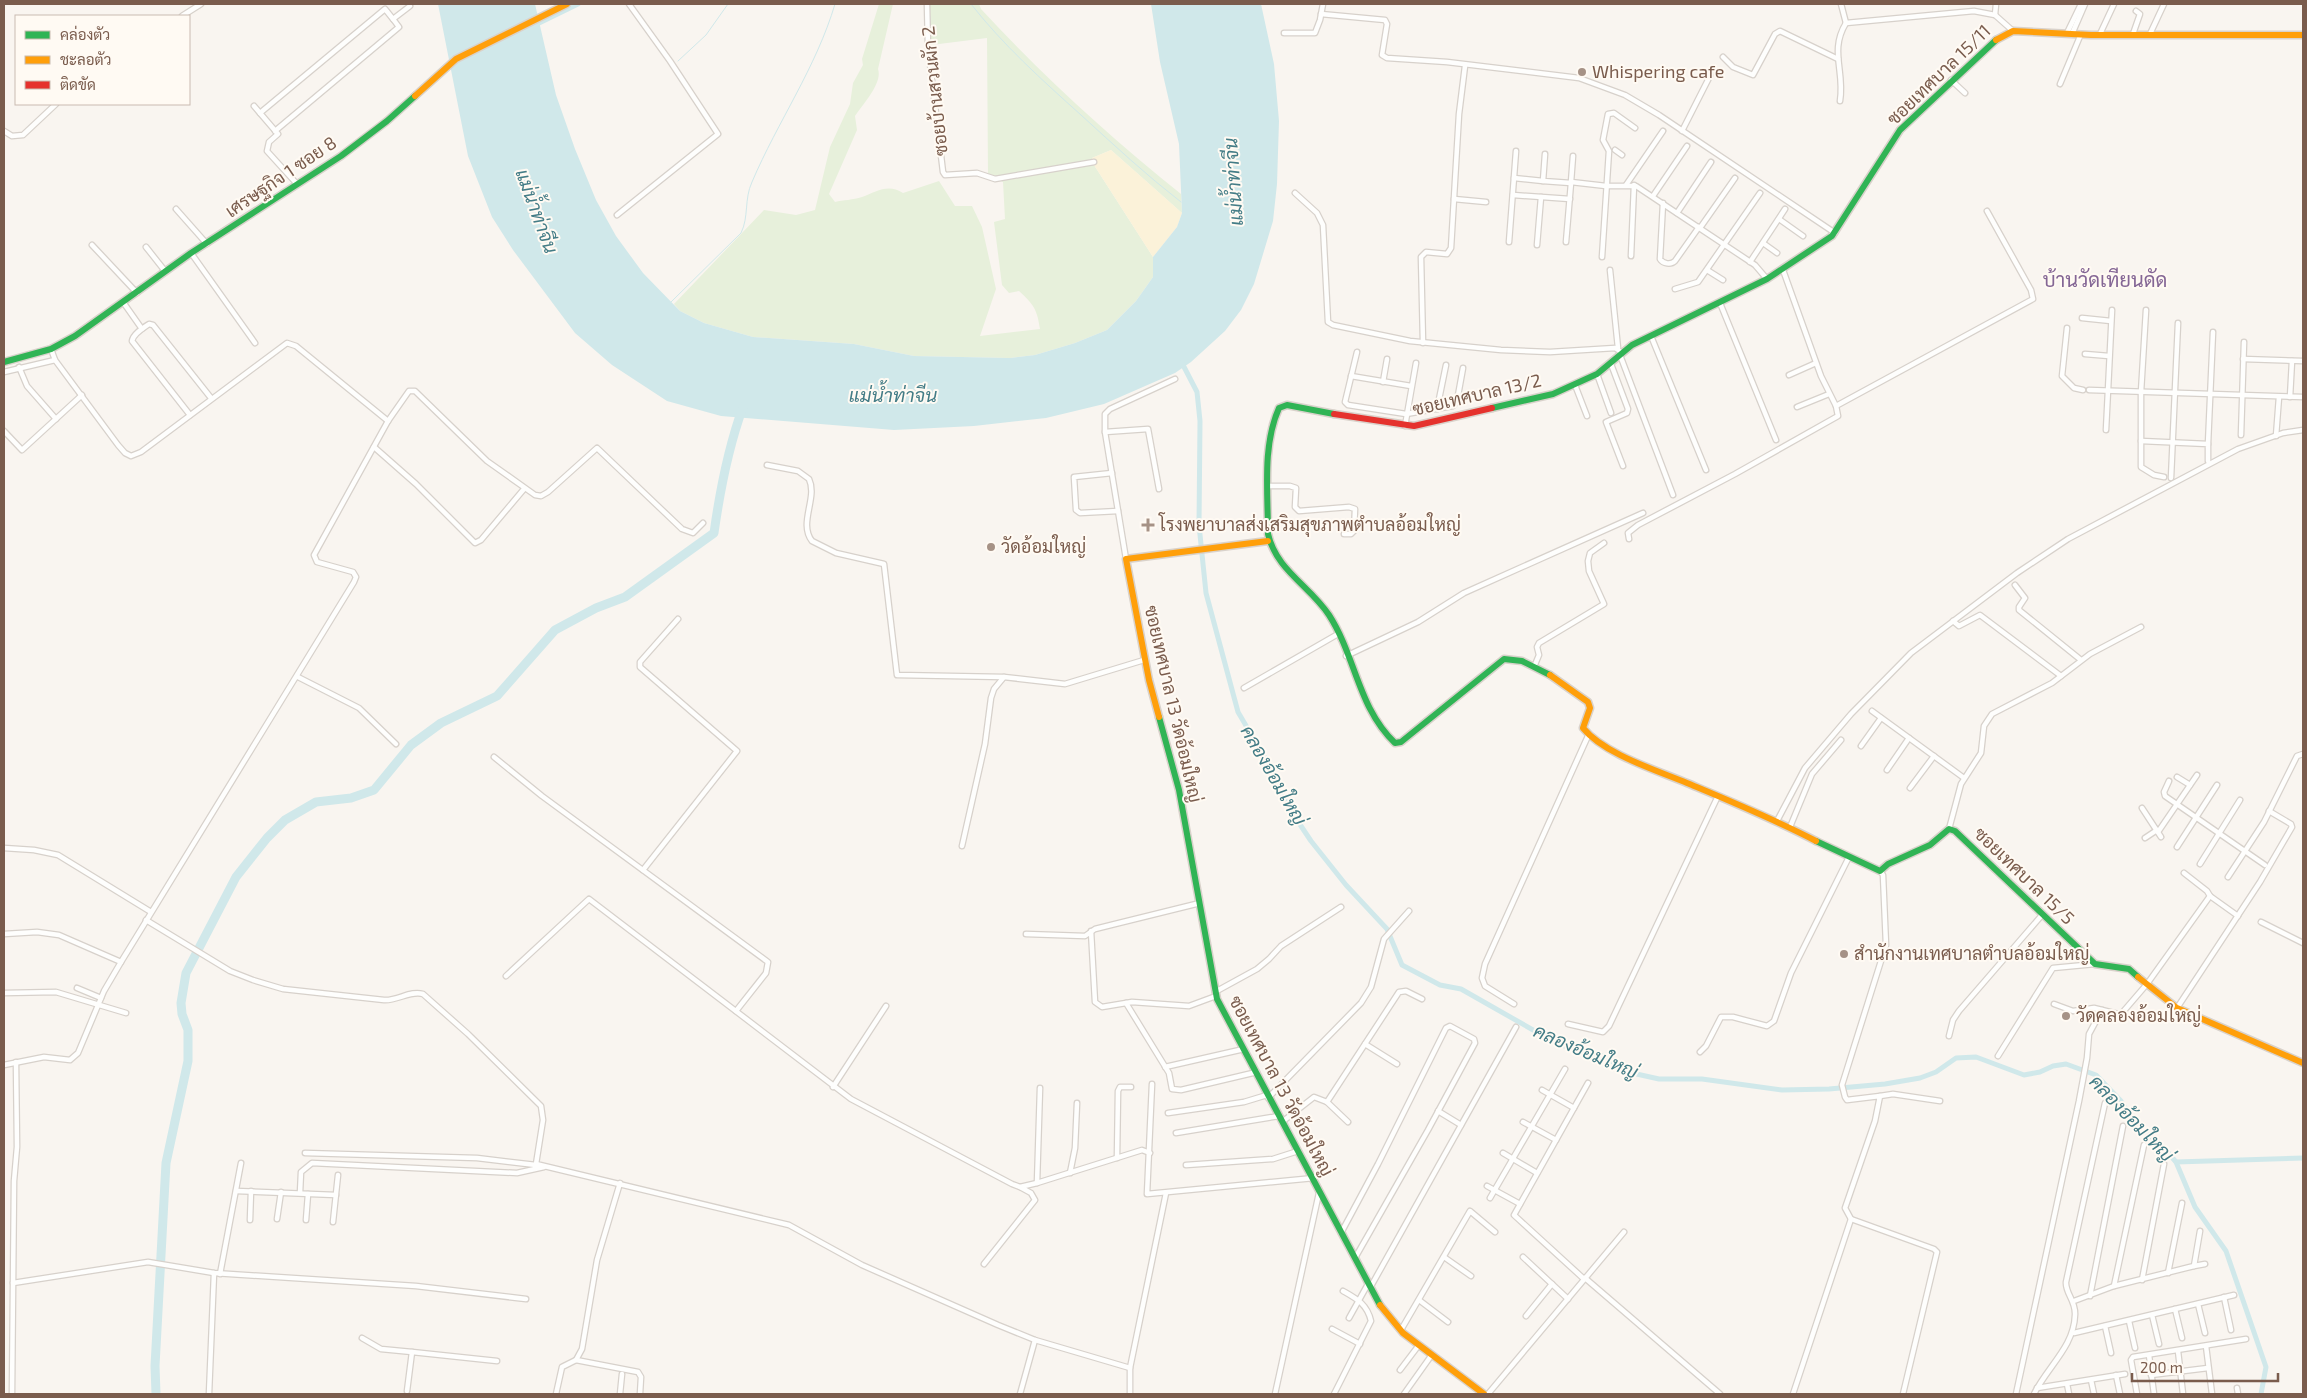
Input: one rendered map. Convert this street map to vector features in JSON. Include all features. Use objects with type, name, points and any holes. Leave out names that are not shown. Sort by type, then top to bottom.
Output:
[{"type":"street","points":[[184,15],[201,4]]},
{"type":"street","name":"เศรษฐกิจ 1 ซอย 8","points":[[4,362],[51,349],[75,336],[191,253],[369,135],[456,59],[567,4]]},
{"type":"street","points":[[617,215],[718,134],[670,61],[628,4]]},
{"type":"street","name":"ซอยบ้านสวนผัก 2","points":[[927,4],[930,64],[943,172],[945,175],[955,176],[977,173],[995,178],[1094,162]]},
{"type":"street","points":[[1284,33],[1315,33],[1322,14],[1323,4]]},
{"type":"street","points":[[1840,101],[1843,85],[1836,48],[1840,33],[1846,23],[1842,4]]},
{"type":"street","points":[[1953,4],[1955,12]]},
{"type":"street","points":[[1996,4],[1996,15]]},
{"type":"street","points":[[2070,33],[2081,4]]},
{"type":"street","points":[[2070,33],[2085,4]]},
{"type":"street","points":[[2100,34],[2114,4]]},
{"type":"street","points":[[2150,34],[2164,4]]},
{"type":"street","points":[[393,19],[410,6]]},
{"type":"street","points":[[260,113],[385,9],[398,27],[275,131]]},
{"type":"street","points":[[1846,23],[1974,11],[1996,15],[2013,30]]},
{"type":"street","points":[[2133,34],[2140,17],[2140,14],[2136,11]]},
{"type":"street","points":[[1322,14],[1385,20],[1387,24],[1383,57],[1447,62],[1465,66],[1578,78],[1625,95],[1682,130],[1835,233]]},
{"type":"street","name":"ซอยเทศบาล 15/11","points":[[1619,351],[1767,279],[1783,270],[1835,233],[1900,130],[1995,40],[2013,30],[2081,34],[2303,35]]},
{"type":"street","points":[[1723,58],[1733,67],[1752,75],[1775,34],[1780,31],[1838,58]]},
{"type":"street","points":[[2060,84],[2081,34]]},
{"type":"street","points":[[1423,343],[1421,257],[1426,252],[1447,254],[1450,251],[1458,114],[1465,66]]},
{"type":"street","points":[[1682,130],[1711,74]]},
{"type":"street","points":[[1951,80],[1965,92]]},
{"type":"street","points":[[4,131],[12,136],[23,135],[55,105]]},
{"type":"street","points":[[254,106],[278,134],[269,142],[267,151],[297,184]]},
{"type":"street","points":[[1602,257],[1609,152],[1603,140],[1610,112],[1636,128]]},
{"type":"street","points":[[1626,185],[1663,131]]},
{"type":"street","points":[[1606,146],[1622,155]]},
{"type":"street","points":[[1652,196],[1687,146]]},
{"type":"street","points":[[1509,242],[1516,151]]},
{"type":"street","points":[[1543,181],[1545,154]]},
{"type":"street","points":[[1566,242],[1573,156]]},
{"type":"street","points":[[1677,213],[1711,162]]},
{"type":"street","points":[[1514,178],[1606,186],[1634,185],[1750,262],[1767,279]]},
{"type":"street","points":[[1663,203],[1660,259],[1664,263],[1670,264],[1675,261],[1700,228],[1735,178]]},
{"type":"street","points":[[1631,256],[1634,185]]},
{"type":"street","points":[[1295,193],[1317,214],[1323,226],[1328,322],[1337,326],[1423,343],[1529,352],[1619,351]]},
{"type":"street","points":[[1675,289],[1698,282],[1760,193]]},
{"type":"street","points":[[1512,195],[1570,199]]},
{"type":"street","points":[[1538,245],[1541,197]]},
{"type":"street","points":[[1454,199],[1486,202]]},
{"type":"street","points":[[176,209],[206,244]]},
{"type":"street","points":[[1750,262],[1785,210]]},
{"type":"street","points":[[1836,406],[2033,299],[2031,290],[1987,211]]},
{"type":"street","points":[[1779,219],[1803,236]]},
{"type":"street","points":[[1763,244],[1777,253]]},
{"type":"street","points":[[92,245],[137,292]]},
{"type":"street","points":[[146,247],[165,271]]},
{"type":"street","points":[[191,253],[255,343]]},
{"type":"street","points":[[1610,270],[1619,351],[1673,495]]},
{"type":"street","points":[[1707,270],[1723,280]]},
{"type":"street","points":[[1629,539],[1628,533],[1638,525],[1736,474],[1835,418],[1838,414],[1816,363],[1783,270]]},
{"type":"street","points":[[123,302],[142,329]]},
{"type":"street","points":[[1720,303],[1776,440]]},
{"type":"street","points":[[2106,430],[2108,356],[2112,310]]},
{"type":"street","points":[[2146,310],[2141,392],[2140,467],[2154,475],[2164,476]]},
{"type":"street","points":[[2082,318],[2111,321]]},
{"type":"street","points":[[2171,478],[2178,323]]},
{"type":"street","points":[[190,415],[132,341],[133,336],[149,324],[153,325],[211,398]]},
{"type":"street","points":[[2066,328],[2062,376],[2074,388],[2083,390]]},
{"type":"street","points":[[2208,461],[2213,332]]},
{"type":"street","points":[[1651,336],[1706,470]]},
{"type":"street","points":[[2241,434],[2244,342]]},
{"type":"street","points":[[51,349],[55,360],[124,453],[131,456],[141,452],[280,347],[291,343],[388,421]]},
{"type":"street","name":"ซอยเทศบาล 13/2","points":[[1268,541],[1272,431],[1274,418],[1279,408],[1287,405],[1371,415],[1406,420],[1421,425],[1553,394],[1597,374],[1611,364],[1619,351]]},
{"type":"street","points":[[1357,352],[1350,376],[1346,404],[1371,415],[1406,420],[1455,404],[1463,368]]},
{"type":"street","points":[[2084,354],[2108,356]]},
{"type":"street","points":[[1383,382],[1388,359]]},
{"type":"street","points":[[2243,359],[2303,361]]},
{"type":"street","points":[[4,372],[55,360]]},
{"type":"street","points":[[2290,397],[2292,361]]},
{"type":"street","points":[[1406,420],[1416,363]]},
{"type":"street","points":[[1789,375],[1816,363]]},
{"type":"street","points":[[1611,364],[1628,409],[1627,413],[1606,422],[1623,466]]},
{"type":"street","points":[[1437,409],[1446,365]]},
{"type":"street","points":[[19,367],[27,386],[56,419]]},
{"type":"street","points":[[1597,374],[1611,413]]},
{"type":"street","points":[[1350,376],[1411,386]]},
{"type":"street","points":[[1175,380],[1110,409],[1104,418],[1126,558],[1268,541],[1276,557],[1324,609],[1338,634],[1378,724],[1392,741],[1398,743],[1504,659],[1516,658],[1534,666],[1584,699],[1590,706],[1583,728],[1588,736],[1653,769],[1777,821],[1880,871],[1883,875],[1886,942],[1842,1085],[1843,1093],[1848,1100],[1893,1094],[1940,1101]]},
{"type":"street","points":[[1575,385],[1587,416]]},
{"type":"street","points":[[2089,390],[2303,397]]},
{"type":"street","points":[[4,1065],[44,1057],[70,1060],[75,1058],[101,998],[121,962],[298,677],[356,578],[350,571],[317,562],[314,555],[388,421],[408,391],[415,391],[487,462],[524,489],[541,496],[597,448],[682,529],[693,534],[703,523]]},
{"type":"street","points":[[1797,408],[1829,394]]},
{"type":"street","points":[[4,431],[22,450],[82,395]]},
{"type":"street","points":[[2276,436],[2279,396]]},
{"type":"street","points":[[1105,432],[1148,429],[1159,489]]},
{"type":"street","points":[[1777,821],[1805,768],[1825,742],[1911,653],[2038,557],[2068,539],[2238,449],[2276,436],[2303,430]]},
{"type":"street","points":[[2141,441],[2208,444]]},
{"type":"street","points":[[374,447],[416,484],[475,544],[481,540],[524,489]]},
{"type":"street","points":[[767,465],[798,471],[810,479],[812,489],[807,529],[812,541],[836,553],[884,564],[897,675],[1004,677],[1064,684],[1144,660]]},
{"type":"street","points":[[1112,473],[1074,476],[1076,510],[1080,513],[1118,511]]},
{"type":"street","points":[[1269,486],[1290,486],[1296,488],[1295,507],[1299,511],[1349,507],[1355,509],[1354,531],[1351,534],[1344,534]]},
{"type":"street","points":[[1348,660],[1418,622],[1464,593],[1643,513]]},
{"type":"street","points":[[1534,666],[1539,655],[1537,647],[1539,643],[1604,604],[1588,565],[1590,553],[1604,543]]},
{"type":"street","name":"ซอยเทศบาล 13 วัดอ้อมใหญ่","points":[[1126,558],[1144,660],[1179,790],[1216,994],[1268,1097],[1314,1178],[1340,1233],[1378,1302],[1400,1330],[1431,1356],[1484,1394]]},
{"type":"street","points":[[2015,586],[2025,598],[2018,607],[2019,610],[2081,660]]},
{"type":"street","points":[[1953,621],[1959,626],[1974,616],[1980,615],[2061,676]]},
{"type":"street","points":[[642,870],[737,752],[640,667],[640,662],[678,619]]},
{"type":"street","points":[[1949,829],[1964,778],[1981,753],[1984,726],[1992,714],[2061,676],[2081,660],[2141,627]]},
{"type":"street","points":[[1244,688],[1338,634]]},
{"type":"street","points":[[298,677],[359,708],[396,744]]},
{"type":"street","points":[[962,846],[985,744],[991,698],[994,689],[1004,677]]},
{"type":"street","points":[[1872,711],[1964,778]]},
{"type":"street","points":[[1862,746],[1882,718]]},
{"type":"street","points":[[1514,1004],[1485,986],[1482,978],[1485,964],[1588,736]]},
{"type":"street","points":[[1887,770],[1909,738]]},
{"type":"street","points":[[1790,827],[1812,774],[1841,740]]},
{"type":"street","points":[[2228,877],[2246,852],[2298,756],[2303,754]]},
{"type":"street","points":[[1910,788],[1934,756]]},
{"type":"street","points":[[494,758],[542,796],[768,962],[766,973],[736,1011]]},
{"type":"street","points":[[2145,838],[2158,833],[2197,775]]},
{"type":"street","points":[[2177,777],[2190,785]]},
{"type":"street","points":[[2169,781],[2164,791],[2164,796],[2265,865]]},
{"type":"street","points":[[2177,847],[2217,785]]},
{"type":"street","points":[[1568,1024],[1603,1032],[1609,1026],[1718,796]]},
{"type":"street","points":[[2200,864],[2240,800]]},
{"type":"street","points":[[2142,808],[2158,833]]},
{"type":"street","points":[[2177,1008],[2238,916],[2292,827],[2291,824],[2269,811]]},
{"type":"street","name":"ซอยเทศบาล 15/5","points":[[1880,871],[1888,864],[1930,846],[1949,829],[1958,833],[2042,915],[2096,964]]},
{"type":"street","points":[[4,848],[34,850],[58,855],[151,912]]},
{"type":"street","points":[[1700,1052],[1706,1046],[1721,1017],[1733,1017],[1767,1026],[1774,1021],[1791,973],[1849,857]]},
{"type":"street","points":[[2184,873],[2207,891],[2210,896],[2238,916]]},
{"type":"street","points":[[2054,1004],[2073,1011],[2094,1008],[2118,1014],[2122,1013],[2148,984],[2210,896]]},
{"type":"street","points":[[506,976],[590,899],[833,1087],[851,1099],[1020,1186],[1030,1193],[1035,1200],[984,1264]]},
{"type":"street","points":[[1026,934],[1080,936],[1144,916],[1200,903]]},
{"type":"street","points":[[1092,932],[1095,1002],[1102,1007],[1126,1004],[1195,1005],[1257,969],[1270,960],[1280,946],[1341,907]]},
{"type":"street","points":[[1168,1113],[1268,1097],[1361,1003],[1371,987],[1381,944],[1388,933],[1409,911]]},
{"type":"street","points":[[1949,1036],[1953,1020],[1959,1011],[2042,915]]},
{"type":"street","points":[[146,920],[234,973],[284,989],[384,1000],[398,999],[417,992],[423,994],[468,1034],[541,1106],[543,1120],[536,1166]]},
{"type":"street","points":[[2260,922],[2303,943]]},
{"type":"street","points":[[4,934],[37,932],[59,935],[121,962]]},
{"type":"street","points":[[1998,1056],[2053,968],[2096,964],[2129,969],[2177,1008],[2303,1063]]},
{"type":"street","points":[[77,988],[101,998]]},
{"type":"street","points":[[1327,1102],[1399,992],[1406,991],[1422,999]]},
{"type":"street","points":[[4,993],[56,992],[126,1013]]},
{"type":"street","points":[[1126,1004],[1169,1072],[1171,1087],[1174,1090],[1256,1072]]},
{"type":"street","points":[[833,1087],[886,1006]]},
{"type":"street","points":[[2016,1394],[2086,1064],[2089,1034],[2102,1010]]},
{"type":"street","points":[[1340,1233],[1378,1164],[1446,1028],[1450,1026],[1475,1042],[1438,1112],[1355,1258]]},
{"type":"street","points":[[1349,1318],[1516,1027]]},
{"type":"street","points":[[1365,1044],[1397,1064]]},
{"type":"street","points":[[1166,1067],[1244,1049]]},
{"type":"street","points":[[12,1394],[17,1147],[16,1062]]},
{"type":"street","points":[[1490,1198],[1565,1068]]},
{"type":"street","points":[[1588,1082],[1514,1215],[1584,1279],[1720,1394]]},
{"type":"street","points":[[1152,1084],[1147,1194],[1314,1178]]},
{"type":"street","points":[[1117,1158],[1118,1091],[1120,1087],[1131,1087]]},
{"type":"street","points":[[1037,1183],[1040,1088]]},
{"type":"street","points":[[1542,1090],[1574,1108]]},
{"type":"street","points":[[1880,1096],[1875,1121],[1846,1200],[1845,1208],[1851,1219],[1934,1249],[1937,1252],[1903,1394]]},
{"type":"street","points":[[1176,1133],[1281,1119],[1310,1099],[1320,1099],[1327,1102],[1348,1122]]},
{"type":"street","points":[[1070,1173],[1075,1148],[1078,1103]]},
{"type":"street","points":[[2034,1394],[2074,1333],[2074,1301],[2067,1289],[2066,1282],[2104,1103]]},
{"type":"street","points":[[1438,1112],[1461,1125]]},
{"type":"street","points":[[1523,1122],[1556,1140]]},
{"type":"street","points":[[2090,1296],[2123,1126]]},
{"type":"street","points":[[2114,1286],[2144,1145]]},
{"type":"street","points":[[1020,1186],[1037,1183],[1142,1150],[1150,1153]]},
{"type":"street","points":[[1186,1165],[1273,1158],[1298,1150]]},
{"type":"street","points":[[305,1153],[477,1158],[545,1167],[620,1183],[789,1225],[862,1265],[1036,1340],[1130,1368]]},
{"type":"street","points":[[1503,1153],[1537,1173]]},
{"type":"street","points":[[209,1392],[217,1274],[241,1163]]},
{"type":"street","points":[[300,1193],[301,1172],[312,1163],[517,1173],[536,1166]]},
{"type":"street","points":[[2142,1280],[2164,1164]]},
{"type":"street","points":[[333,1222],[338,1175]]},
{"type":"street","points":[[556,1394],[562,1367],[576,1360],[582,1350],[597,1260],[620,1183]]},
{"type":"street","points":[[1487,1186],[1520,1204]]},
{"type":"street","points":[[236,1191],[336,1195]]},
{"type":"street","points":[[250,1220],[251,1191]]},
{"type":"street","points":[[277,1219],[281,1192]]},
{"type":"street","points":[[1275,1394],[1320,1192]]},
{"type":"street","points":[[1130,1394],[1130,1368],[1166,1193]]},
{"type":"street","points":[[306,1220],[308,1194]]},
{"type":"street","points":[[2168,1273],[2182,1203]]},
{"type":"street","points":[[1400,1330],[1470,1211],[1495,1232]]},
{"type":"street","points":[[1794,1394],[1851,1219]]},
{"type":"street","points":[[2194,1266],[2200,1231]]},
{"type":"street","points":[[1488,1394],[1624,1232]]},
{"type":"street","points":[[1444,1257],[1471,1276]]},
{"type":"street","points":[[1523,1258],[1568,1298]]},
{"type":"street","points":[[13,1283],[103,1268],[156,1262],[217,1274],[416,1286],[526,1299]]},
{"type":"street","points":[[2074,1301],[2114,1286],[2205,1264]]},
{"type":"street","points":[[1526,1316],[1552,1284]]},
{"type":"street","points":[[1334,1394],[1371,1321],[1368,1311],[1360,1300],[1343,1291]]},
{"type":"street","points":[[2074,1333],[2234,1295]]},
{"type":"street","points":[[2224,1298],[2231,1330]]},
{"type":"street","points":[[1419,1300],[1448,1322]]},
{"type":"street","points":[[2198,1304],[2206,1333]]},
{"type":"street","points":[[2175,1309],[2182,1338]]},
{"type":"street","points":[[2152,1315],[2159,1344]]},
{"type":"street","points":[[2129,1320],[2135,1348]]},
{"type":"street","points":[[2104,1326],[2111,1353]]},
{"type":"street","points":[[1332,1329],[1360,1344]]},
{"type":"street","points":[[362,1338],[381,1349],[497,1361]]},
{"type":"street","points":[[2137,1394],[2131,1360],[2133,1357],[2246,1339]]},
{"type":"street","points":[[1020,1394],[1036,1340]]},
{"type":"street","points":[[1400,1370],[1419,1345]]},
{"type":"street","points":[[2206,1346],[2212,1394]]},
{"type":"street","points":[[2178,1351],[2183,1394]]},
{"type":"street","points":[[407,1391],[412,1352]]},
{"type":"street","points":[[2149,1355],[2154,1394]]},
{"type":"street","points":[[1404,1394],[1431,1356]]},
{"type":"street","points":[[576,1360],[638,1372],[642,1377],[640,1394]]},
{"type":"street","points":[[2151,1374],[2208,1368]]},
{"type":"street","points":[[620,1394],[622,1374]]},
{"type":"street","points":[[2037,1388],[2125,1374]]},
{"type":"street","points":[[2116,1375],[2120,1394]]},
{"type":"street","points":[[2091,1380],[2094,1394]]},
{"type":"street","points":[[2067,1384],[2069,1394]]},
{"type":"street","points":[[2237,1388],[2238,1394]]},
{"type":"green space","points":[[879,4],[893,4],[878,69],[878,81],[855,116],[857,130],[829,194],[835,202],[859,198],[887,189],[898,190],[903,193],[939,181],[955,206],[972,206],[982,227],[996,289],[980,336],[1040,329],[1036,312],[1028,300],[1019,291],[1009,293],[1002,285],[994,222],[1005,219],[1003,182],[988,175],[987,38],[931,45],[930,4],[979,4],[981,9],[1004,34],[1053,82],[1103,128],[1181,194],[1182,213],[1111,150],[1092,158],[1094,165],[1153,257],[1153,277],[1136,301],[1107,330],[1075,343],[1035,355],[1010,358],[914,356],[854,344],[753,337],[704,323],[680,311],[674,304],[764,210],[796,215],[815,210],[830,147],[850,104],[853,83],[863,65],[862,59]]},
{"type":"sand","points":[[1111,150],[1182,213],[1177,227],[1153,257],[1094,165],[1092,158]]},
{"type":"water","name":"แม่น้ำท่าจีน","points":[[438,4],[535,4],[556,95],[596,200],[616,236],[643,273],[680,311],[704,323],[753,337],[854,344],[914,356],[1010,358],[1035,355],[1075,343],[1107,330],[1136,301],[1153,277],[1153,257],[1177,227],[1182,213],[1179,144],[1160,62],[1151,4],[1261,4],[1274,64],[1279,121],[1277,184],[1273,221],[1254,284],[1241,310],[1225,331],[1191,362],[1175,373],[1104,404],[1046,418],[974,426],[894,430],[721,416],[667,401],[612,365],[575,333],[513,250],[492,217],[468,156]]},
{"type":"waterway","points":[[535,25],[578,4]]},
{"type":"waterway","points":[[678,61],[706,35],[728,4]]},
{"type":"waterway","points":[[671,302],[741,233],[752,182],[818,50],[835,4]]},
{"type":"waterway","points":[[971,4],[996,34],[1037,75],[1130,160],[1181,202]]},
{"type":"waterway","name":"คลองอ้อมใหญ่","points":[[1182,363],[1197,392],[1200,421],[1199,525],[1206,593],[1238,712],[1265,758],[1289,808],[1311,841],[1346,885],[1387,929],[1402,965],[1440,985],[1461,989],[1556,1043],[1578,1051],[1603,1056],[1632,1073],[1659,1079],[1702,1079],[1782,1090],[1829,1089],[1885,1084],[1920,1078],[1936,1072],[1956,1058],[1976,1057],[2024,1075],[2066,1064],[2096,1075],[2121,1101],[2134,1121],[2164,1148],[2176,1162],[2195,1207],[2226,1251],[2266,1367],[2261,1394]]},
{"type":"waterway","points":[[156,1394],[155,1366],[166,1163],[188,1061],[188,1030],[182,1014],[181,1003],[186,973],[236,877],[267,838],[285,820],[316,802],[351,798],[374,790],[411,745],[441,723],[497,696],[555,630],[596,608],[625,597],[714,533],[725,469],[743,407]]},
{"type":"waterway","points":[[2176,1162],[2303,1158]]},
{"type":"traffic: fast","points":[[1492,408],[1553,394],[1597,374],[1632,345],[1767,279],[1832,236],[1900,130],[1996,40]]},
{"type":"traffic: fast","points":[[4,362],[51,349],[75,336],[191,253],[341,156],[387,121],[415,96]]},
{"type":"traffic: fast","points":[[1334,414],[1287,405],[1279,408],[1270,438],[1268,454],[1268,534],[1278,558],[1329,615],[1346,648],[1365,698],[1383,729],[1395,743],[1401,742],[1504,659],[1522,661],[1550,675]]},
{"type":"traffic: fast","points":[[1159,717],[1179,790],[1217,999],[1380,1305]]},
{"type":"traffic: fast","points":[[1816,841],[1880,871],[1888,864],[1930,845],[1949,829],[1955,831],[2095,964],[2129,969],[2138,977]]},
{"type":"traffic: slow","points":[[415,96],[456,59],[567,4]]},
{"type":"traffic: slow","points":[[1996,40],[2013,31],[2091,35],[2303,35]]},
{"type":"traffic: slow","points":[[1159,717],[1149,680],[1126,559],[1268,541]]},
{"type":"traffic: slow","points":[[1550,675],[1588,702],[1590,708],[1583,728],[1604,746],[1631,760],[1752,810],[1816,841]]},
{"type":"traffic: slow","points":[[2138,977],[2177,1008],[2303,1063]]},
{"type":"traffic: slow","points":[[1380,1305],[1403,1333],[1484,1394]]},
{"type":"traffic: jam","points":[[1334,414],[1414,426],[1492,408]]},
{"type":"place","name":"Whispering cafe","points":[[1582,72]]},
{"type":"place","name":"โรงพยาบาลส่งเสริมสุขภาพตำบลอ้อมใหญ่","points":[[1148,525]]},
{"type":"place","name":"วัดอ้อมใหญ่","points":[[991,547]]},
{"type":"place","name":"สำนักงานเทศบาลตำบลอ้อมใหญ่","points":[[1844,954]]},
{"type":"place","name":"วัดคลองอ้อมใหญ่","points":[[2066,1016]]},
{"type":"district","name":"บ้านวัดเทียนดัด","points":[[2105,280]]}]
